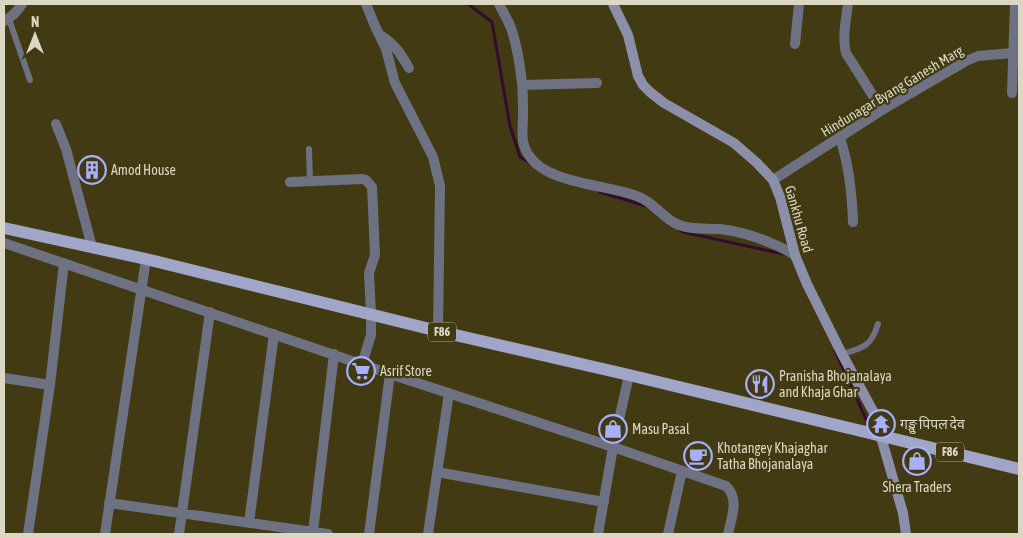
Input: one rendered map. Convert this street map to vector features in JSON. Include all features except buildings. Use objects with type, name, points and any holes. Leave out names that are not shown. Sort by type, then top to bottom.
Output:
[{"type":"main road","name":"Gankhu Road","points":[[613,4],[628,36],[638,76],[643,85],[664,102],[734,143],[758,163],[773,180],[780,197],[795,255],[807,284],[874,413],[900,500],[906,534]]},
{"type":"main road","name":"F86","points":[[4,228],[146,259],[438,331],[629,374],[1019,469]]},
{"type":"street","points":[[6,20],[12,17],[22,4]]},
{"type":"street","points":[[366,4],[386,49],[396,83],[432,157],[440,186],[438,331]]},
{"type":"street","points":[[499,4],[511,27],[517,48],[522,85],[523,145],[534,162],[552,174],[638,196],[651,202],[666,218],[677,224],[690,228],[721,229],[748,235],[777,245],[795,255]]},
{"type":"street","points":[[795,44],[798,4]]},
{"type":"street","points":[[848,4],[844,33],[846,53],[882,110]]},
{"type":"street","points":[[1012,93],[1013,53],[1017,34],[1015,4]]},
{"type":"street","points":[[380,34],[389,40],[400,52],[409,68]]},
{"type":"street","name":"Hindunagar Byang Ganesh Marg","points":[[773,180],[882,110],[966,61],[978,56],[1013,53]]},
{"type":"street","points":[[522,85],[597,84]]},
{"type":"street","points":[[56,124],[66,149],[92,247]]},
{"type":"street","points":[[840,138],[846,155],[852,199],[852,222]]},
{"type":"street","points":[[290,182],[362,179],[366,180],[372,188],[375,255],[370,273],[371,335],[362,364]]},
{"type":"street","points":[[4,243],[726,486],[731,491],[734,503],[728,534]]},
{"type":"street","points":[[105,534],[146,259]]},
{"type":"street","points":[[28,534],[50,385],[64,263]]},
{"type":"street","points":[[179,534],[210,312]]},
{"type":"street","points":[[249,523],[274,334]]},
{"type":"street","points":[[313,532],[334,354]]},
{"type":"street","points":[[369,534],[390,374]]},
{"type":"street","points":[[598,534],[613,447],[629,374]]},
{"type":"street","points":[[4,378],[50,385]]},
{"type":"street","points":[[428,534],[449,393]]},
{"type":"street","points":[[668,534],[682,471]]},
{"type":"street","points":[[437,472],[604,502]]},
{"type":"street","points":[[109,502],[328,534]]},
{"type":"lane","points":[[6,20],[30,80]]},
{"type":"lane","points":[[309,149],[310,181]]},
{"type":"lane","points":[[842,354],[864,348],[871,340],[878,324]]},
{"type":"waterway","points":[[468,4],[492,22],[510,126],[520,157],[532,164]]},
{"type":"waterway","points":[[600,192],[646,206]]},
{"type":"waterway","points":[[680,230],[788,255]]},
{"type":"waterway","points":[[835,351],[871,430]]},
{"type":"place","name":"Amod House","points":[[92,170]]},
{"type":"place","name":"Asrif Store","points":[[361,371]]},
{"type":"place","name":"Pranisha Bhojanalaya and Khaja Ghar","points":[[760,384]]},
{"type":"place","name":"गङ्खु पिपल देव","points":[[881,424]]},
{"type":"place","name":"Masu Pasal","points":[[613,429]]},
{"type":"place","name":"Khotangey Khajaghar Tatha Bhojanalaya","points":[[698,456]]},
{"type":"place","name":"Shera Traders","points":[[917,461]]}]
